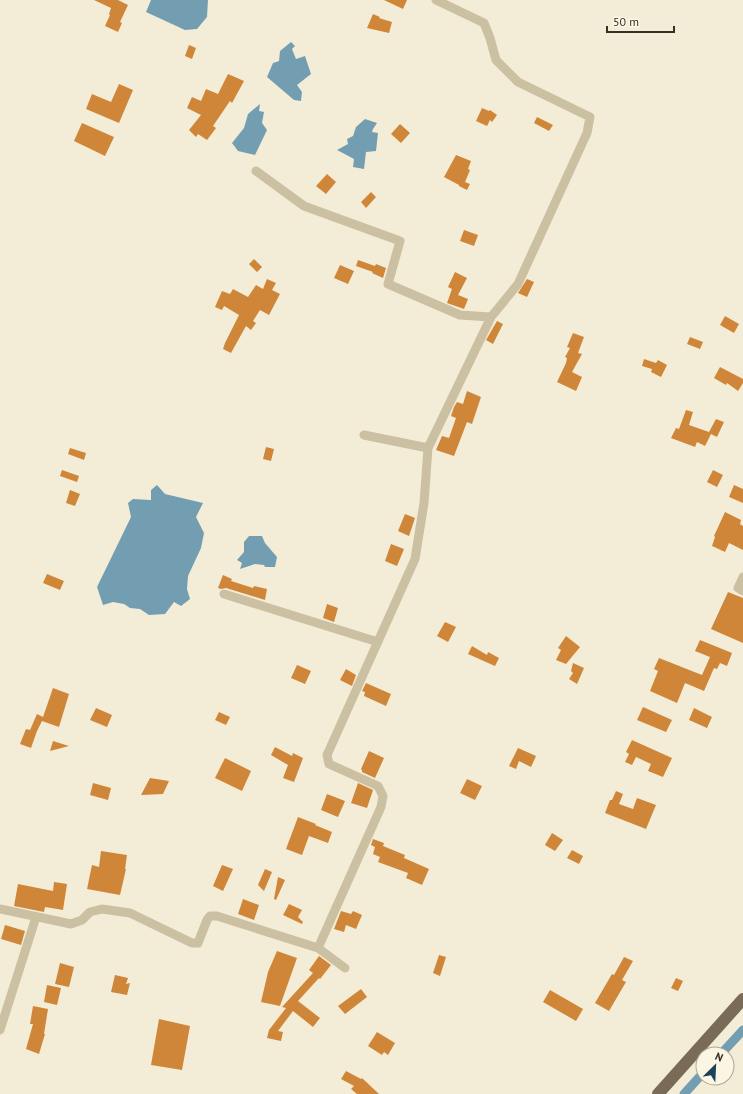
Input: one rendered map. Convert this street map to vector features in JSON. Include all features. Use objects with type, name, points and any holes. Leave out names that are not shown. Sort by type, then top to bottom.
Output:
[{"type":"main road","points":[[658,1094],[743,999]]},
{"type":"street","points":[[318,948],[381,807],[383,796],[378,786],[329,764],[327,755],[415,559],[424,503],[428,448],[491,317],[518,284],[587,133],[590,117],[518,82],[496,60],[484,23],[436,0]]},
{"type":"street","points":[[256,171],[304,206],[400,241],[388,284],[460,314],[491,317]]},
{"type":"street","points":[[364,435],[428,448]]},
{"type":"street","points":[[743,578],[738,588],[743,591]]},
{"type":"street","points":[[224,594],[378,642]]},
{"type":"street","points":[[0,909],[72,924],[82,920],[90,912],[102,909],[130,913],[192,943],[198,943],[210,916],[217,916],[318,948],[345,968]]},
{"type":"street","points":[[0,1030],[36,917]]},
{"type":"water","points":[[151,0],[208,0],[207,17],[197,29],[185,30],[146,12]]},
{"type":"water","points":[[291,42],[295,46],[292,49],[296,59],[305,56],[311,74],[297,85],[302,92],[301,101],[294,100],[267,77],[273,63],[279,61],[280,51]]},
{"type":"water","points":[[260,104],[259,111],[264,112],[262,123],[267,130],[255,155],[238,151],[232,143],[244,128],[248,114]]},
{"type":"water","points":[[365,119],[377,123],[372,132],[378,133],[376,151],[366,152],[364,169],[353,167],[354,159],[337,150],[348,144],[347,139],[353,136],[356,127]]},
{"type":"water","points":[[157,485],[165,494],[203,503],[196,517],[204,533],[201,548],[188,576],[187,589],[190,599],[181,606],[174,602],[165,614],[149,615],[140,609],[130,608],[124,604],[113,602],[103,605],[97,587],[131,517],[128,503],[133,499],[151,500],[151,490]]},
{"type":"water","points":[[249,536],[262,536],[265,543],[277,557],[275,567],[265,567],[264,565],[255,564],[240,569],[242,563],[237,560],[244,552],[244,542]]},
{"type":"building","points":[[94,0],[118,0],[128,5],[120,22],[122,23],[118,32],[105,26],[110,15],[111,8]]},
{"type":"building","points":[[384,0],[407,0],[403,9]]},
{"type":"building","points":[[373,14],[380,17],[379,18],[392,22],[389,33],[367,28]]},
{"type":"building","points":[[189,45],[196,48],[192,59],[185,56]]},
{"type":"building","points":[[228,74],[244,81],[232,103],[230,101],[213,126],[216,128],[207,140],[198,134],[196,137],[189,130],[201,115],[187,108],[192,97],[201,101],[206,89],[218,94]]},
{"type":"building","points":[[119,84],[133,90],[119,123],[86,109],[92,94],[111,102]]},
{"type":"building","points":[[482,108],[489,111],[490,110],[497,115],[492,122],[490,120],[487,126],[476,121]]},
{"type":"building","points":[[537,117],[553,125],[549,131],[534,123]]},
{"type":"building","points":[[82,123],[114,137],[105,156],[74,141]]},
{"type":"building","points":[[400,124],[410,133],[401,143],[391,134]]},
{"type":"building","points":[[456,155],[471,161],[468,169],[470,170],[465,182],[470,184],[467,190],[444,177]]},
{"type":"building","points":[[327,174],[336,182],[326,194],[316,186]]},
{"type":"building","points":[[371,192],[376,197],[366,208],[361,202]]},
{"type":"building","points":[[464,230],[478,235],[474,246],[460,241]]},
{"type":"building","points":[[254,259],[262,267],[257,272],[249,264]]},
{"type":"building","points":[[358,260],[386,268],[383,278],[372,273],[373,272],[356,266]]},
{"type":"building","points":[[340,265],[354,271],[348,284],[334,278]]},
{"type":"building","points":[[455,272],[467,278],[458,295],[468,299],[464,309],[447,303],[452,289],[448,287]]},
{"type":"building","points":[[267,279],[276,283],[272,290],[280,294],[269,315],[260,310],[253,321],[256,323],[251,330],[246,326],[231,353],[223,349],[239,315],[224,306],[222,310],[215,307],[222,291],[230,294],[233,289],[248,297],[256,285],[263,289]]},
{"type":"building","points":[[527,279],[534,282],[527,297],[518,293]]},
{"type":"building","points":[[725,316],[739,324],[734,333],[720,325]]},
{"type":"building","points":[[497,321],[503,324],[493,344],[486,340]]},
{"type":"building","points":[[573,333],[584,337],[578,353],[582,354],[572,372],[582,377],[576,391],[557,382],[566,363],[567,358],[565,357],[570,348],[567,347]]},
{"type":"building","points":[[690,337],[703,342],[700,349],[687,344]]},
{"type":"building","points":[[644,359],[656,363],[658,360],[667,365],[661,377],[651,372],[652,369],[642,366]]},
{"type":"building","points":[[720,367],[743,379],[743,383],[738,391],[727,383],[726,385],[714,378]]},
{"type":"building","points":[[467,391],[481,397],[472,424],[467,422],[454,456],[436,450],[442,436],[449,438],[456,418],[451,416],[454,407],[457,402],[463,404]]},
{"type":"building","points":[[686,410],[693,412],[689,425],[709,432],[716,419],[724,422],[717,437],[711,434],[705,446],[697,442],[695,447],[671,438],[676,428],[679,429]]},
{"type":"building","points":[[266,447],[274,449],[271,461],[263,459]]},
{"type":"building","points":[[70,448],[86,453],[84,460],[68,454]]},
{"type":"building","points":[[62,470],[79,476],[77,482],[60,476]]},
{"type":"building","points":[[713,470],[723,475],[717,487],[707,482]]},
{"type":"building","points":[[734,485],[743,489],[743,503],[729,497]]},
{"type":"building","points":[[70,490],[80,494],[75,506],[66,503]]},
{"type":"building","points":[[725,512],[741,520],[740,524],[743,526],[743,550],[729,543],[725,552],[712,546],[714,536]]},
{"type":"building","points":[[405,514],[415,518],[409,536],[398,531]]},
{"type":"building","points":[[391,544],[404,549],[397,566],[385,561]]},
{"type":"building","points":[[47,574],[64,581],[60,590],[43,583]]},
{"type":"building","points":[[223,575],[232,579],[231,581],[253,588],[254,586],[267,589],[265,600],[226,588],[218,588]]},
{"type":"building","points":[[728,592],[743,598],[743,643],[711,629]]},
{"type":"building","points":[[327,604],[338,608],[334,622],[323,618]]},
{"type":"building","points":[[445,622],[456,627],[448,642],[437,636]]},
{"type":"building","points":[[566,636],[580,647],[566,664],[556,660],[561,650],[558,648]]},
{"type":"building","points":[[700,640],[732,653],[727,666],[720,663],[717,669],[714,668],[704,691],[685,683],[677,703],[650,691],[658,671],[654,669],[659,658],[702,675],[710,657],[695,651]]},
{"type":"building","points":[[472,646],[487,655],[488,652],[499,658],[495,666],[468,654]]},
{"type":"building","points":[[573,663],[584,668],[577,684],[569,679],[573,673],[571,671]]},
{"type":"building","points":[[297,665],[311,671],[305,684],[291,678]]},
{"type":"building","points":[[346,669],[356,675],[352,686],[340,680]]},
{"type":"building","points":[[366,683],[391,694],[386,706],[364,696],[365,692],[362,691]]},
{"type":"building","points":[[53,688],[69,694],[59,727],[42,721],[31,748],[20,744],[26,729],[30,730],[37,714],[43,717]]},
{"type":"building","points":[[643,707],[672,720],[666,732],[637,720]]},
{"type":"building","points":[[96,708],[112,715],[107,727],[90,720]]},
{"type":"building","points":[[694,708],[712,717],[707,728],[689,720]]},
{"type":"building","points":[[219,712],[230,717],[226,725],[215,720]]},
{"type":"building","points":[[632,740],[672,758],[663,777],[648,771],[651,764],[636,757],[632,765],[625,762],[629,754],[626,752]]},
{"type":"building","points":[[53,741],[69,746],[50,751]]},
{"type":"building","points":[[275,747],[292,756],[293,753],[303,758],[294,782],[283,778],[288,765],[271,755]]},
{"type":"building","points":[[518,748],[536,756],[531,767],[519,761],[516,769],[509,766]]},
{"type":"building","points":[[369,751],[384,758],[375,778],[362,772],[361,769]]},
{"type":"building","points":[[225,758],[251,771],[242,791],[215,778]]},
{"type":"building","points":[[150,778],[169,781],[163,794],[141,795]]},
{"type":"building","points":[[467,779],[482,786],[475,800],[460,793]]},
{"type":"building","points":[[93,783],[111,788],[108,800],[90,795]]},
{"type":"building","points":[[358,783],[373,790],[367,808],[351,803]]},
{"type":"building","points":[[616,791],[623,794],[619,804],[633,809],[637,798],[656,805],[646,829],[605,813],[610,800],[612,800]]},
{"type":"building","points":[[327,794],[345,801],[338,817],[321,810]]},
{"type":"building","points":[[298,817],[332,832],[328,843],[309,836],[302,855],[286,849]]},
{"type":"building","points":[[552,833],[563,840],[555,851],[545,845]]},
{"type":"building","points":[[373,839],[384,843],[383,846],[405,855],[404,858],[429,869],[422,885],[406,878],[408,873],[378,862],[380,857],[373,854],[375,847],[371,845]]},
{"type":"building","points":[[572,850],[583,856],[579,864],[567,858]]},
{"type":"building","points":[[101,851],[127,855],[126,869],[120,895],[87,889],[92,865],[99,867]]},
{"type":"building","points":[[222,865],[233,869],[223,891],[213,886]]},
{"type":"building","points":[[265,869],[272,872],[264,891],[258,885]]},
{"type":"building","points":[[278,877],[285,880],[276,900],[274,899]]},
{"type":"building","points":[[54,882],[67,884],[63,910],[45,907],[44,912],[14,906],[18,884],[53,891]]},
{"type":"building","points":[[243,899],[259,905],[254,920],[238,914]]},
{"type":"building","points":[[289,904],[302,910],[298,917],[303,922],[302,924],[283,915]]},
{"type":"building","points":[[341,911],[351,914],[353,911],[362,915],[356,929],[346,925],[344,932],[334,929]]},
{"type":"building","points":[[5,925],[25,931],[21,945],[1,939]]},
{"type":"building","points":[[277,951],[297,958],[280,1006],[261,1002],[268,972]]},
{"type":"building","points":[[439,955],[446,957],[440,976],[433,973]]},
{"type":"building","points":[[319,956],[331,965],[320,979],[319,978],[298,1001],[320,1018],[313,1027],[293,1011],[278,1031],[283,1032],[281,1041],[267,1038],[269,1030],[286,1008],[282,1007],[313,973],[309,970]]},
{"type":"building","points":[[624,957],[633,961],[622,980],[626,982],[609,1011],[595,1003]]},
{"type":"building","points":[[60,963],[74,967],[69,987],[55,984]]},
{"type":"building","points":[[115,975],[128,978],[126,984],[130,983],[127,995],[111,992]]},
{"type":"building","points":[[676,978],[683,981],[678,991],[671,988]]},
{"type":"building","points":[[47,985],[61,988],[57,1005],[44,1002]]},
{"type":"building","points":[[361,989],[367,997],[345,1014],[338,1006]]},
{"type":"building","points":[[550,990],[583,1009],[576,1021],[543,1002]]},
{"type":"building","points":[[33,1006],[48,1009],[45,1034],[39,1054],[26,1049],[33,1024],[30,1024]]},
{"type":"building","points":[[159,1019],[190,1026],[182,1070],[151,1065]]},
{"type":"building","points":[[377,1032],[395,1043],[388,1055],[384,1052],[382,1055],[368,1046]]},
{"type":"building","points":[[346,1071],[361,1079],[362,1078],[379,1094],[357,1094],[351,1089],[354,1086],[341,1079]]},
{"type":"waterway","points":[[728,1046],[743,1030]]},
{"type":"waterway","points":[[684,1094],[695,1082]]}]
